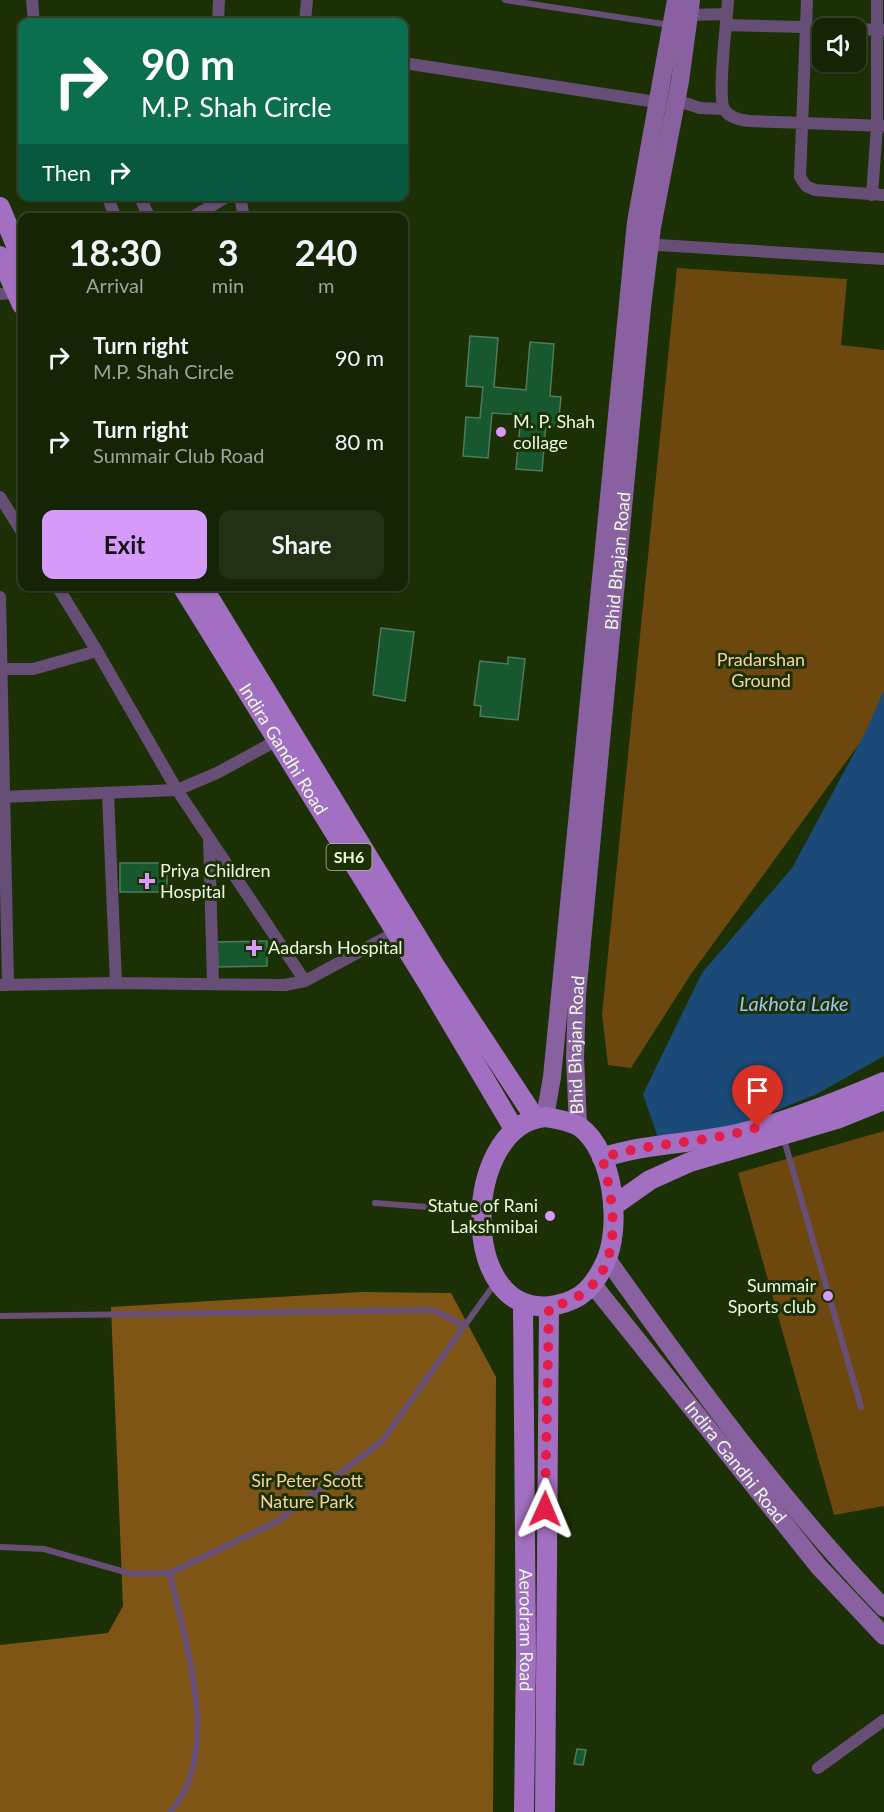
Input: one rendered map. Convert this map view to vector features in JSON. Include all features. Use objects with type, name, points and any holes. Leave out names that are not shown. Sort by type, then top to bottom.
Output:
[{"type":"main road","name":"Bhid Bhajan Road","points":[[578,1126],[575,1057],[577,995],[642,244],[656,102],[676,0]]},
{"type":"main road","name":"Bhid Bhajan Road","points":[[540,1118],[552,1077],[602,592],[642,244],[676,100],[690,7]]},
{"type":"main road","points":[[0,207],[18,239]]},
{"type":"main road","points":[[0,256],[13,297]]},
{"type":"main road","name":"Indira Gandhi Road","points":[[185,591],[435,966],[540,1118]]},
{"type":"main road","name":"Indira Gandhi Road","points":[[205,591],[283,737],[514,1129]]},
{"type":"main road","points":[[602,1158],[629,1148],[738,1134],[840,1101],[884,1082]]},
{"type":"main road","points":[[613,1206],[650,1180],[690,1162],[782,1136],[884,1100]]},
{"type":"main road","points":[[540,1118],[578,1126],[591,1137],[602,1158],[615,1214],[607,1259],[594,1286],[579,1298],[549,1307],[523,1303],[504,1292],[496,1282],[485,1248],[483,1212],[491,1161],[501,1143],[514,1129],[540,1118]]},
{"type":"main road","name":"Indira Gandhi Road","points":[[607,1259],[679,1360],[799,1515],[884,1608]]},
{"type":"main road","name":"Indira Gandhi Road","points":[[594,1286],[819,1567],[884,1636]]},
{"type":"main road","name":"Aerodram Road","points":[[523,1303],[526,1642],[524,1812]]},
{"type":"main road","name":"Aerodram Road","points":[[545,1812],[549,1307]]},
{"type":"street","points":[[32,0],[34,18]]},
{"type":"street","points":[[218,18],[219,0]]},
{"type":"street","points":[[305,18],[307,0]]},
{"type":"street","points":[[724,110],[722,89],[728,0]]},
{"type":"street","points":[[807,0],[800,177],[806,186],[815,190],[878,195],[880,126],[878,0]]},
{"type":"street","points":[[690,7],[727,20],[812,27]]},
{"type":"street","points":[[408,64],[656,102]]},
{"type":"street","points":[[676,100],[700,108],[724,110],[739,120],[880,126]]},
{"type":"street","points":[[199,213],[220,201]]},
{"type":"street","points":[[642,244],[884,259]]},
{"type":"street","points":[[0,497],[18,526]]},
{"type":"street","points":[[60,591],[177,790],[305,981]]},
{"type":"street","points":[[0,597],[4,985],[116,983],[285,985],[305,981],[396,932]]},
{"type":"street","points":[[0,669],[33,669],[97,651]]},
{"type":"street","points":[[2,796],[177,790],[217,773],[283,737]]},
{"type":"street","points":[[108,794],[116,983]]},
{"type":"street","points":[[209,837],[213,984]]},
{"type":"street","points":[[818,1768],[884,1720]]},
{"type":"lane","points":[[505,0],[671,25]]},
{"type":"lane","points":[[782,1136],[861,1407]]},
{"type":"lane","points":[[375,1203],[483,1212]]},
{"type":"lane","points":[[0,1547],[44,1549],[132,1574],[170,1573],[278,1521],[382,1441],[496,1282]]},
{"type":"lane","points":[[0,1316],[433,1310],[463,1325]]},
{"type":"lane","points":[[170,1573],[196,1698],[197,1753],[182,1799],[170,1812]]},
{"type":"green space","name":"Pradarshan Ground","points":[[677,268],[847,279],[841,345],[884,350],[884,701],[867,733],[691,974],[631,1068],[608,1065],[602,1014]]},
{"type":"green space","name":"Summair Sports club","points":[[884,1131],[884,1506],[834,1515],[738,1173]]},
{"type":"green space","name":"Sir Peter Scott Nature Park","points":[[361,1292],[451,1293],[496,1377],[493,1812],[0,1812],[0,1645],[108,1633],[123,1606],[111,1307]]},
{"type":"water","name":"Lakhota Lake","points":[[884,690],[884,1056],[817,1094],[712,1137],[657,1135],[643,1094],[702,973],[792,868],[865,733]]},
{"type":"building","points":[[470,336],[498,338],[494,387],[526,390],[530,342],[554,344],[550,396],[561,397],[558,426],[546,425],[542,471],[516,469],[521,415],[492,413],[488,458],[463,456],[466,417],[480,418],[483,387],[466,386]]},
{"type":"building","points":[[381,628],[414,632],[405,701],[373,695]]},
{"type":"building","points":[[508,657],[525,659],[518,720],[480,716],[481,706],[474,705],[480,661],[508,664]]},
{"type":"building","points":[[120,863],[167,863],[167,892],[120,892]]},
{"type":"building","points":[[267,941],[267,966],[218,967],[217,942]]},
{"type":"building","points":[[577,1749],[586,1750],[583,1765],[574,1764]]},
{"type":"place","name":"M. P. Shah collage","points":[[501,432]]},
{"type":"place","name":"Priya Children Hospital","points":[[147,881]]},
{"type":"place","name":"Aadarsh Hospital","points":[[254,948]]},
{"type":"place","name":"Statue of Rani Lakshmibai","points":[[550,1216]]},
{"type":"place","name":"Summair Sports club","points":[[828,1296]]},
{"type":"route","points":[[545,1509],[549,1307],[579,1298],[594,1286],[607,1259],[615,1214],[602,1158],[629,1148],[738,1134],[758,1127]]}]
